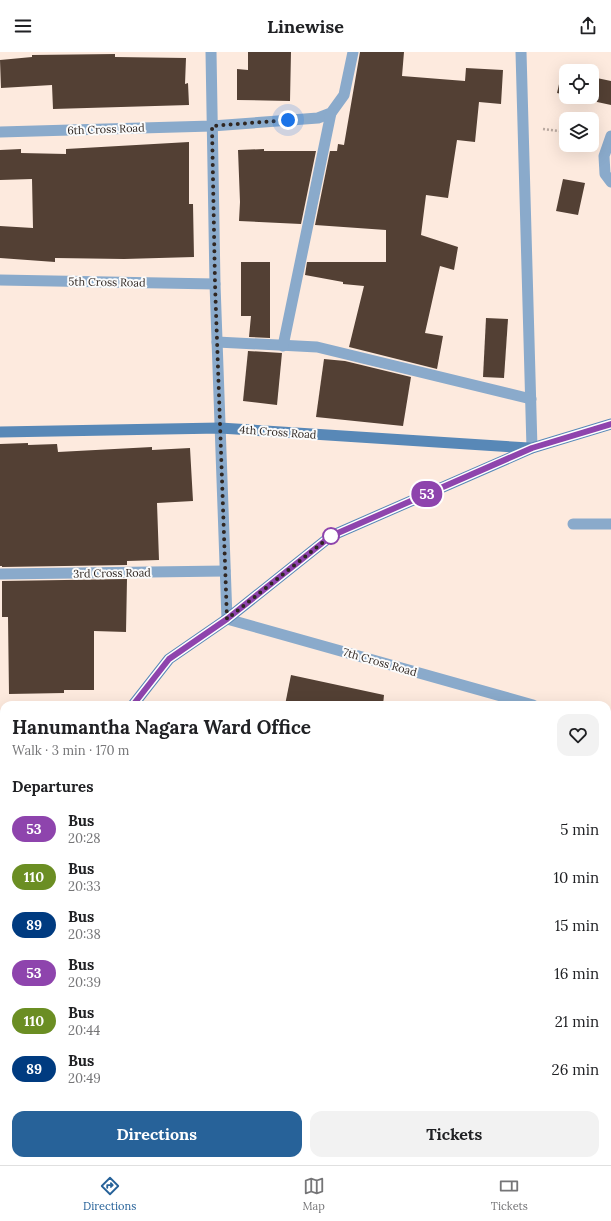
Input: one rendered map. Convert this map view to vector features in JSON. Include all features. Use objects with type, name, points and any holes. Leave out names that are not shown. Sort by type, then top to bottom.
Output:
[{"type":"main road","points":[[136,701],[169,659],[227,619],[331,536],[532,448],[611,424]]},
{"type":"main road","name":"4th Cross Road","points":[[0,432],[220,428],[532,448]]},
{"type":"street","points":[[211,52],[215,284],[227,619]]},
{"type":"street","points":[[283,346],[331,113],[344,95],[352,52]]},
{"type":"street","points":[[521,52],[532,448]]},
{"type":"street","name":"6th Cross Road","points":[[0,132],[212,126],[318,118],[331,113]]},
{"type":"street","points":[[611,136],[604,156],[605,174],[611,182]]},
{"type":"street","name":"5th Cross Road","points":[[0,280],[215,284]]},
{"type":"street","points":[[217,342],[318,347],[531,399]]},
{"type":"street","points":[[573,524],[611,524]]},
{"type":"street","name":"3rd Cross Road","points":[[0,574],[225,572]]},
{"type":"street","name":"7th Cross Road","points":[[227,619],[519,701]]},
{"type":"building","points":[[248,52],[291,52],[290,101],[237,100],[237,69],[248,70]]},
{"type":"building","points":[[360,52],[404,52],[402,76],[465,81],[466,68],[503,70],[501,104],[479,102],[475,142],[457,140],[448,198],[426,195],[421,235],[458,247],[454,270],[440,266],[425,333],[443,336],[437,369],[349,347],[364,286],[343,284],[343,282],[305,275],[307,262],[386,262],[386,230],[315,225],[330,151],[337,151],[338,144],[344,145]]},
{"type":"building","points":[[115,54],[115,57],[186,58],[185,84],[188,83],[189,105],[53,109],[52,85],[1,88],[0,60],[32,57],[32,55]]},
{"type":"building","points":[[599,78],[611,81],[611,105],[599,102]]},
{"type":"building","points":[[189,142],[189,204],[193,204],[194,257],[124,259],[55,258],[55,262],[0,258],[0,226],[33,228],[32,179],[0,180],[0,150],[21,149],[21,153],[66,154],[66,149]]},
{"type":"building","points":[[264,149],[264,151],[316,151],[301,224],[239,221],[240,202],[238,150]]},
{"type":"building","points":[[563,179],[585,183],[578,215],[556,211]]},
{"type":"building","points":[[241,262],[270,262],[270,338],[249,337],[251,316],[241,316]]},
{"type":"building","points":[[486,318],[508,319],[504,378],[483,377]]},
{"type":"building","points":[[248,351],[282,353],[277,405],[243,401]]},
{"type":"building","points":[[324,359],[345,361],[411,377],[403,426],[316,417]]},
{"type":"building","points":[[28,443],[28,445],[57,444],[58,452],[152,447],[152,450],[190,448],[193,501],[157,503],[159,560],[127,561],[127,565],[0,566],[0,444]]},
{"type":"building","points":[[127,579],[126,632],[94,631],[94,690],[64,690],[64,693],[9,694],[8,617],[2,617],[2,581]]},
{"type":"building","points":[[291,675],[384,695],[383,701],[286,701]]},
{"type":"bus line","name":"53","points":[[136,701],[169,659],[227,619],[331,536],[532,448],[611,424]]},
{"type":"route","points":[[288,120],[212,126],[215,284],[227,619],[331,536]]}]
